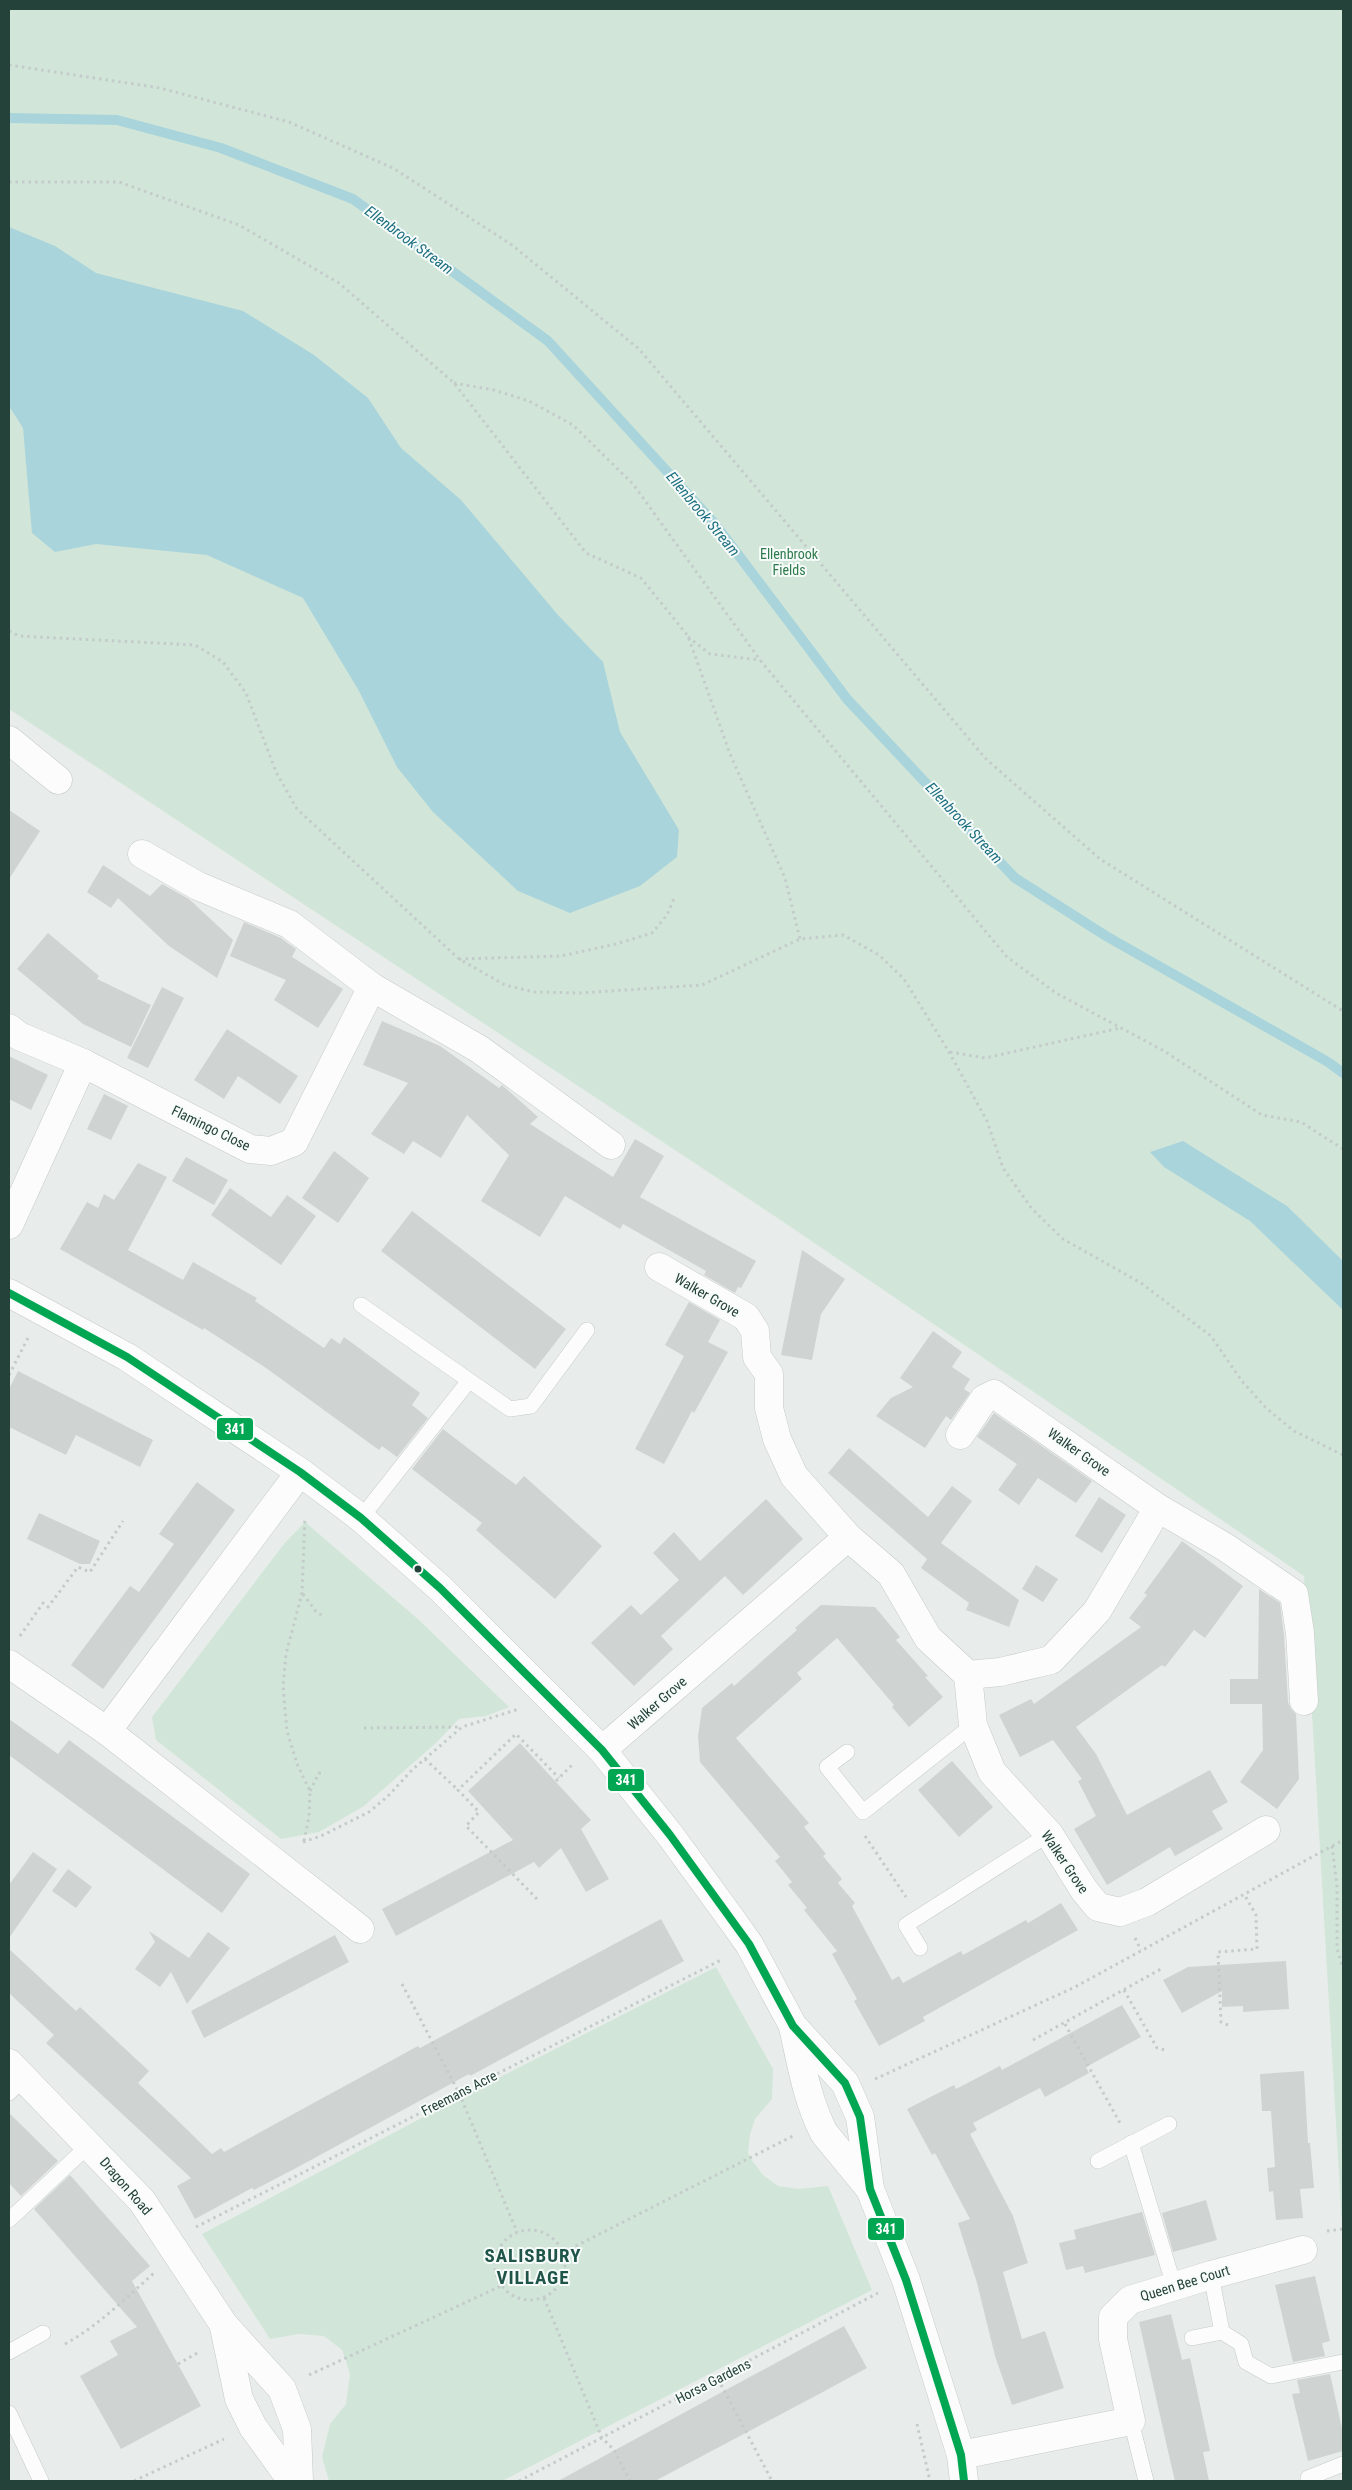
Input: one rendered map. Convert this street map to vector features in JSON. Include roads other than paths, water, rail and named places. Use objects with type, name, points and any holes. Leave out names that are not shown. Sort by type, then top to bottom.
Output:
[{"type":"street","points":[[9,740],[58,780]]},
{"type":"street","points":[[142,854],[198,886],[289,924],[372,987],[479,1049],[611,1145]]},
{"type":"street","name":"Flamingo Close","points":[[9,1028],[19,1036],[82,1064],[250,1149],[271,1151],[294,1142],[372,987]]},
{"type":"street","points":[[9,1225],[82,1064]]},
{"type":"street","name":"Walker Grove","points":[[659,1267],[746,1317],[755,1331],[757,1357],[768,1374],[769,1408],[775,1431],[794,1476],[848,1537],[890,1574],[928,1638],[968,1676],[973,1725],[992,1772],[1049,1834],[1084,1890],[1098,1907],[1120,1912],[1147,1902],[1266,1830]]},
{"type":"street","points":[[9,1293],[127,1357],[300,1472],[361,1518],[440,1588],[602,1750],[670,1835],[749,1944],[793,2026],[845,2083],[860,2117],[870,2189],[906,2280],[962,2468],[1131,2421]]},
{"type":"street","name":"Walker Grove","points":[[960,1435],[984,1399],[994,1394],[1008,1401],[1158,1508],[1225,1547],[1294,1594],[1300,1633],[1304,1701]]},
{"type":"street","points":[[107,1731],[300,1472]]},
{"type":"street","points":[[968,1676],[1000,1672],[1051,1660],[1097,1612],[1158,1508]]},
{"type":"street","name":"Walker Grove","points":[[602,1750],[848,1537]]},
{"type":"street","points":[[9,1664],[107,1731],[360,1929]]},
{"type":"street","points":[[793,2026],[809,2101],[819,2123],[824,2133],[870,2189]]},
{"type":"street","name":"Dragon Road","points":[[14,2078],[89,2145],[142,2202],[224,2325],[282,2390],[296,2429],[299,2481]]},
{"type":"street","name":"Queen Bee Court","points":[[1131,2421],[1113,2338],[1113,2317],[1130,2300],[1211,2274],[1303,2250]]},
{"type":"street","name":"Dragon Road","points":[[224,2325],[239,2399],[252,2427],[292,2481]]},
{"type":"lane","points":[[361,1305],[468,1382],[510,1409],[532,1406],[587,1330]]},
{"type":"lane","points":[[361,1518],[468,1382]]},
{"type":"lane","points":[[847,1752],[828,1767],[863,1812],[973,1725]]},
{"type":"lane","points":[[920,1948],[906,1925],[918,1915],[1049,1834]]},
{"type":"lane","points":[[1098,2161],[1169,2124]]},
{"type":"lane","points":[[1131,2143],[1174,2286]]},
{"type":"lane","points":[[9,2220],[89,2145]]},
{"type":"lane","points":[[1211,2274],[1222,2332]]},
{"type":"lane","points":[[9,2352],[43,2332]]},
{"type":"lane","points":[[1192,2338],[1222,2332],[1241,2344],[1246,2362],[1271,2376],[1343,2362]]},
{"type":"lane","points":[[9,2413],[42,2481]]},
{"type":"lane","points":[[1131,2421],[1146,2481]]},
{"type":"lane","points":[[1308,2478],[1343,2464]]},
{"type":"water","points":[[9,227],[55,246],[96,273],[243,311],[314,355],[368,398],[401,448],[461,500],[558,615],[603,662],[620,732],[679,830],[677,857],[640,886],[570,913],[518,891],[433,812],[397,767],[359,691],[303,598],[207,555],[96,544],[55,552],[32,533],[23,428],[9,406]]},
{"type":"water","points":[[1183,1141],[1287,1206],[1343,1261],[1343,1310],[1250,1221],[1164,1167],[1150,1152]]},
{"type":"waterway","name":"Ellenbrook Stream","points":[[9,118],[117,120],[221,148],[353,199],[548,341],[715,524],[847,699],[1015,878],[1106,936],[1328,1062],[1343,1073]]},
{"type":"district","name":"SALISBURY VILLAGE","points":[[533,2266]]},
{"type":"park label","name":"Ellenbrook Fields","points":[[789,562]]}]
